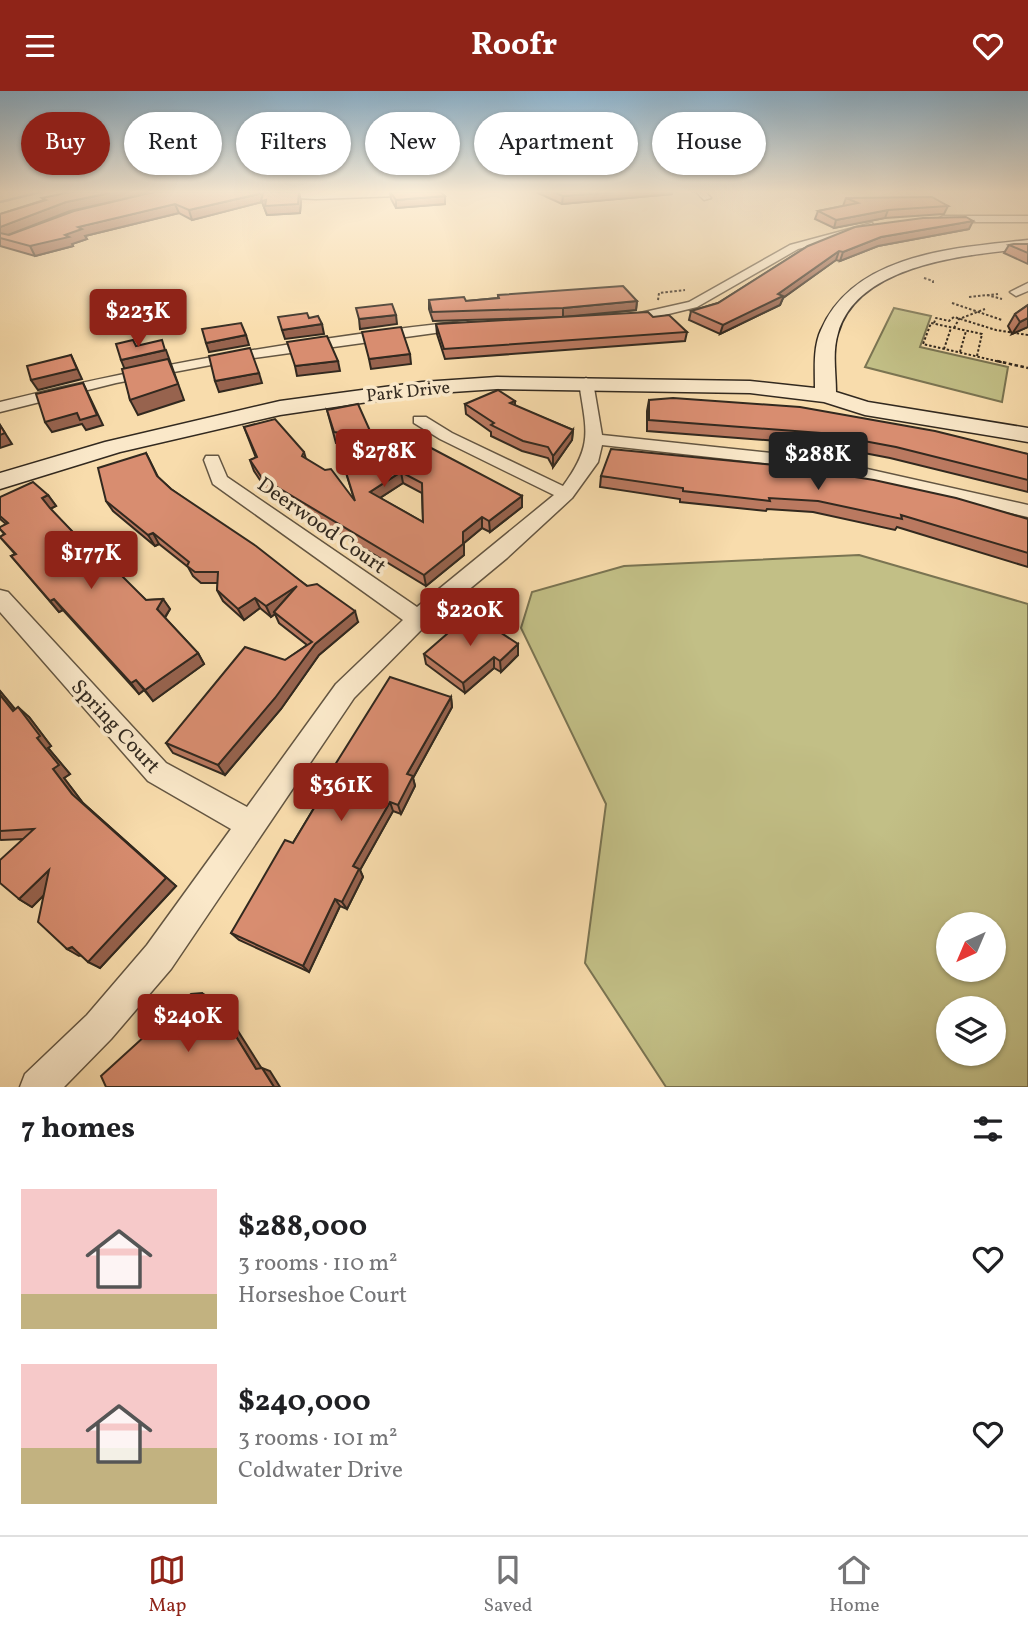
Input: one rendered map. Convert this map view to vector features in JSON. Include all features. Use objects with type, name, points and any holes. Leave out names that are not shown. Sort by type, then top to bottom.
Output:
[{"type":"street","points":[[605,320],[660,313],[701,302],[751,269],[788,250],[821,238]]},
{"type":"street","points":[[826,396],[829,331],[854,294],[874,280],[923,261],[1028,244]]},
{"type":"street","points":[[1016,292],[1028,286]]},
{"type":"street","points":[[0,407],[109,379],[270,348],[479,324]]},
{"type":"street","points":[[37,1087],[99,1027],[159,957],[253,827],[345,691],[418,619],[500,553],[566,493],[589,462],[594,439],[586,382]]},
{"type":"street","name":"Park Drive","points":[[0,481],[113,447],[280,408],[422,388],[586,382],[750,387],[826,396],[863,396],[1028,427]]},
{"type":"street","name":"Park Drive","points":[[826,396],[865,408],[1028,435]]},
{"type":"street","points":[[421,420],[446,436],[566,493]]},
{"type":"street","points":[[594,439],[708,454],[785,459],[856,470],[1028,511]]},
{"type":"street","name":"Deerwood Court","points":[[212,460],[219,480],[418,619]]},
{"type":"street","name":"Spring Court","points":[[0,598],[157,772],[253,827]]},
{"type":"path","points":[[969,297],[998,294]]},
{"type":"path","points":[[952,303],[1002,320]]},
{"type":"path","points":[[944,349],[953,327],[960,319],[985,309]]},
{"type":"path","points":[[1028,335],[996,330],[960,319],[936,318],[934,323],[931,323],[923,344],[1028,368]]},
{"type":"path","points":[[934,323],[982,334],[977,356]]},
{"type":"path","points":[[960,352],[966,330]]},
{"type":"shaded area","points":[[894,308],[931,316],[920,347],[1008,367],[1002,402],[865,367]]},
{"type":"shaded area","points":[[859,555],[1028,604],[1028,1087],[666,1087],[585,963],[606,804],[521,628],[532,592],[624,566]]},
{"type":"building","points":[[2,238],[63,238],[30,246]]},
{"type":"building","points":[[827,238],[877,238],[843,252],[839,251],[778,294],[783,296],[723,325],[691,311],[718,303],[808,246]]},
{"type":"building","points":[[1014,244],[1028,244],[1028,253],[1009,245]]},
{"type":"building","points":[[623,286],[637,301],[563,308],[432,312],[429,300],[464,297],[466,301],[499,298],[498,295]]},
{"type":"building","points":[[392,304],[396,315],[359,319],[356,308]]},
{"type":"building","points":[[1028,305],[1028,318],[1020,322],[1015,314]]},
{"type":"building","points":[[648,312],[653,317],[669,315],[687,332],[444,349],[436,324]]},
{"type":"building","points":[[307,313],[309,318],[318,316],[322,324],[282,330],[278,317]]},
{"type":"building","points":[[241,323],[246,335],[206,343],[202,329]]},
{"type":"building","points":[[401,327],[410,354],[369,359],[362,332]]},
{"type":"building","points":[[327,336],[338,361],[295,366],[287,342]]},
{"type":"building","points":[[133,340],[136,346],[162,340],[165,350],[121,360],[116,344]]},
{"type":"building","points":[[250,348],[259,373],[215,381],[209,356]]},
{"type":"building","points":[[71,355],[77,369],[31,380],[27,366]]},
{"type":"building","points":[[168,359],[178,384],[130,400],[122,369]]},
{"type":"building","points":[[83,383],[97,415],[80,420],[77,413],[45,422],[36,394]]},
{"type":"building","points":[[498,390],[515,401],[510,403],[573,430],[553,456],[548,447],[523,441],[491,425],[494,423],[465,404]]},
{"type":"building","points":[[673,398],[800,407],[935,431],[1028,454],[1028,480],[896,447],[821,433],[649,420],[649,400]]},
{"type":"building","points":[[358,404],[379,451],[392,446],[389,432],[411,443],[416,440],[522,496],[489,521],[482,517],[463,532],[463,544],[424,575],[262,478],[250,460],[257,457],[244,427],[275,419],[304,452],[302,456],[325,470],[331,469],[355,501],[344,466],[349,465],[348,434],[334,432],[327,410]],"holes":[[[401,472],[422,483],[423,522],[370,492]]]},
{"type":"building","points":[[611,449],[785,466],[874,480],[956,498],[1028,519],[1028,553],[901,515],[902,519],[818,501],[769,498],[770,501],[683,491],[683,488],[601,476]]},
{"type":"building","points":[[146,453],[157,476],[171,489],[256,546],[307,586],[317,584],[355,611],[315,644],[275,698],[218,765],[166,743],[245,647],[285,660],[312,642],[274,612],[297,586],[266,606],[255,598],[238,609],[217,590],[218,572],[195,572],[187,566],[189,562],[153,533],[148,535],[106,501],[98,468]]},
{"type":"building","points":[[33,482],[48,495],[42,498],[50,508],[90,550],[101,555],[146,600],[163,599],[157,609],[198,653],[145,690],[136,680],[131,683],[54,599],[50,601],[11,556],[16,554],[0,537],[5,534],[0,527],[8,523],[0,516],[0,497]]},
{"type":"building","points":[[471,613],[518,644],[500,661],[494,657],[463,683],[424,654]]},
{"type":"building","points":[[390,677],[451,697],[407,774],[413,776],[398,805],[390,802],[353,866],[359,869],[342,902],[335,899],[303,966],[231,933],[285,840],[293,843],[337,770],[333,768]]},
{"type":"building","points":[[0,695],[13,711],[18,707],[40,736],[37,738],[59,765],[53,769],[72,794],[166,878],[88,962],[72,947],[67,949],[38,922],[49,870],[19,899],[0,883],[0,860],[34,829],[0,831]]},
{"type":"building","points":[[202,993],[211,1008],[216,1004],[256,1069],[262,1068],[274,1087],[106,1087],[101,1076],[191,994]]}]
